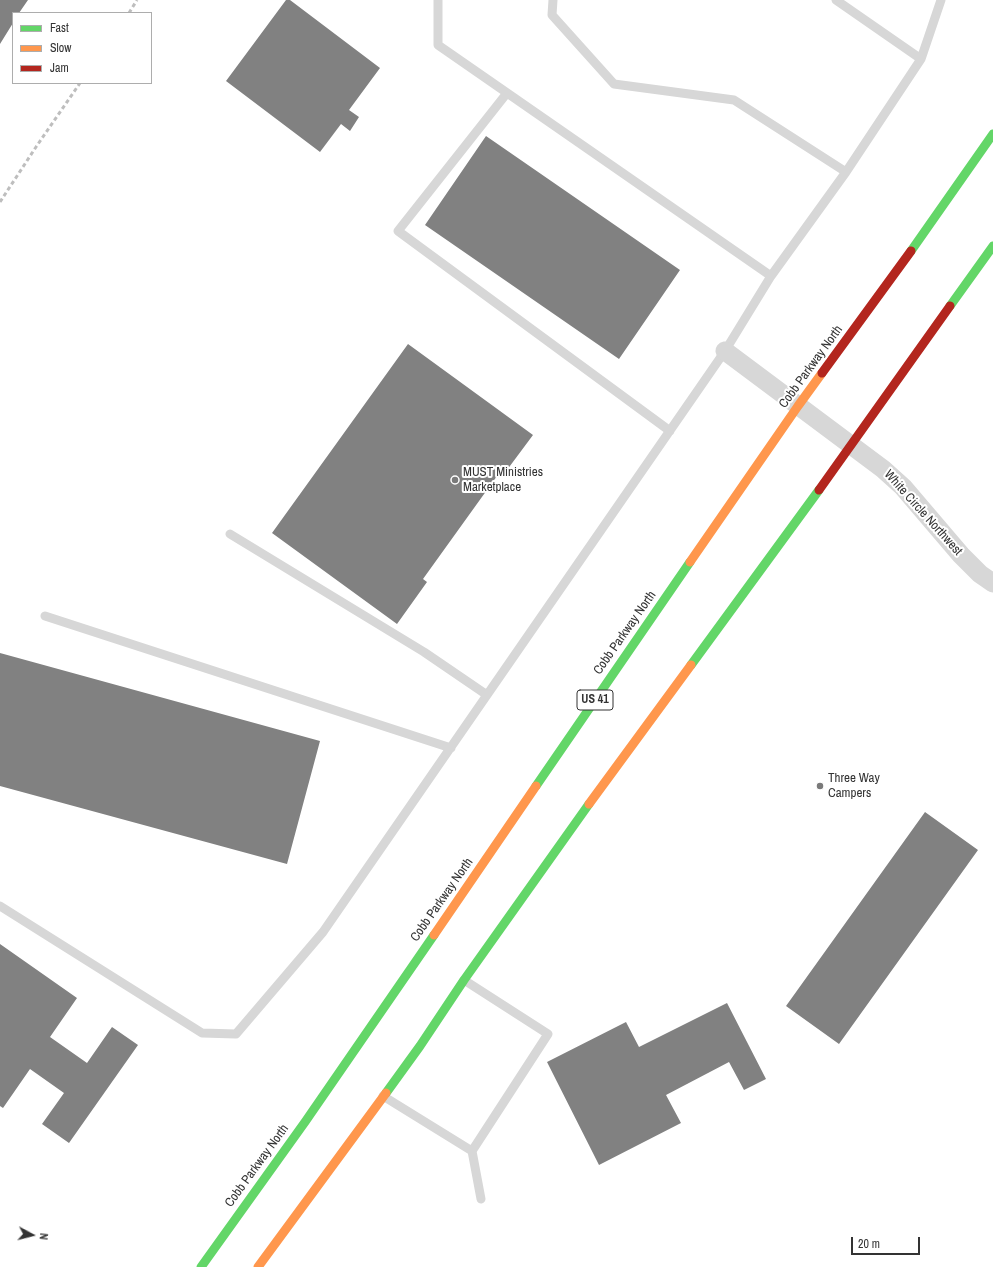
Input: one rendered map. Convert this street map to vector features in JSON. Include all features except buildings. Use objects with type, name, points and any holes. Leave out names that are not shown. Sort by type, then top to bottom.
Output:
[{"type":"main road","name":"Cobb Parkway North","points":[[200,1267],[305,1122],[798,406],[881,293],[993,134]]},
{"type":"main road","points":[[258,1267],[420,1046],[464,980],[607,778],[852,445],[993,246]]},
{"type":"street","name":"White Circle Northwest","points":[[725,351],[883,469],[903,487],[961,556],[980,574],[993,583]]},
{"type":"lane","points":[[438,0],[438,45],[771,276]]},
{"type":"lane","points":[[553,0],[552,15],[614,84],[734,100],[846,172]]},
{"type":"lane","points":[[836,0],[921,58]]},
{"type":"lane","points":[[0,906],[202,1033],[236,1034],[323,932],[725,351],[771,276],[846,172],[921,58],[941,0]]},
{"type":"lane","points":[[507,93],[398,230],[670,431]]},
{"type":"lane","points":[[230,534],[424,652],[487,695]]},
{"type":"lane","points":[[45,616],[450,748]]},
{"type":"lane","points":[[464,980],[548,1034],[472,1151],[481,1199]]},
{"type":"lane","points":[[383,1096],[472,1151]]},
{"type":"railway","points":[[130,12],[137,0]]},
{"type":"railway","points":[[0,202],[79,84]]},
{"type":"traffic: fast","points":[[911,251],[993,134]]},
{"type":"traffic: fast","points":[[950,306],[993,246]]},
{"type":"traffic: fast","points":[[691,665],[819,490]]},
{"type":"traffic: fast","points":[[536,786],[690,562]]},
{"type":"traffic: fast","points":[[386,1093],[589,804]]},
{"type":"traffic: fast","points":[[201,1267],[305,1122],[434,935]]},
{"type":"traffic: slow","points":[[690,562],[822,373]]},
{"type":"traffic: slow","points":[[589,804],[691,665]]},
{"type":"traffic: slow","points":[[434,935],[536,786]]},
{"type":"traffic: slow","points":[[258,1267],[386,1093]]},
{"type":"traffic: jam","points":[[822,373],[911,251]]},
{"type":"traffic: jam","points":[[819,490],[950,306]]},
{"type":"place","name":"MUST Ministries Marketplace","points":[[455,480]]},
{"type":"place","name":"Three Way Campers","points":[[820,786]]}]
